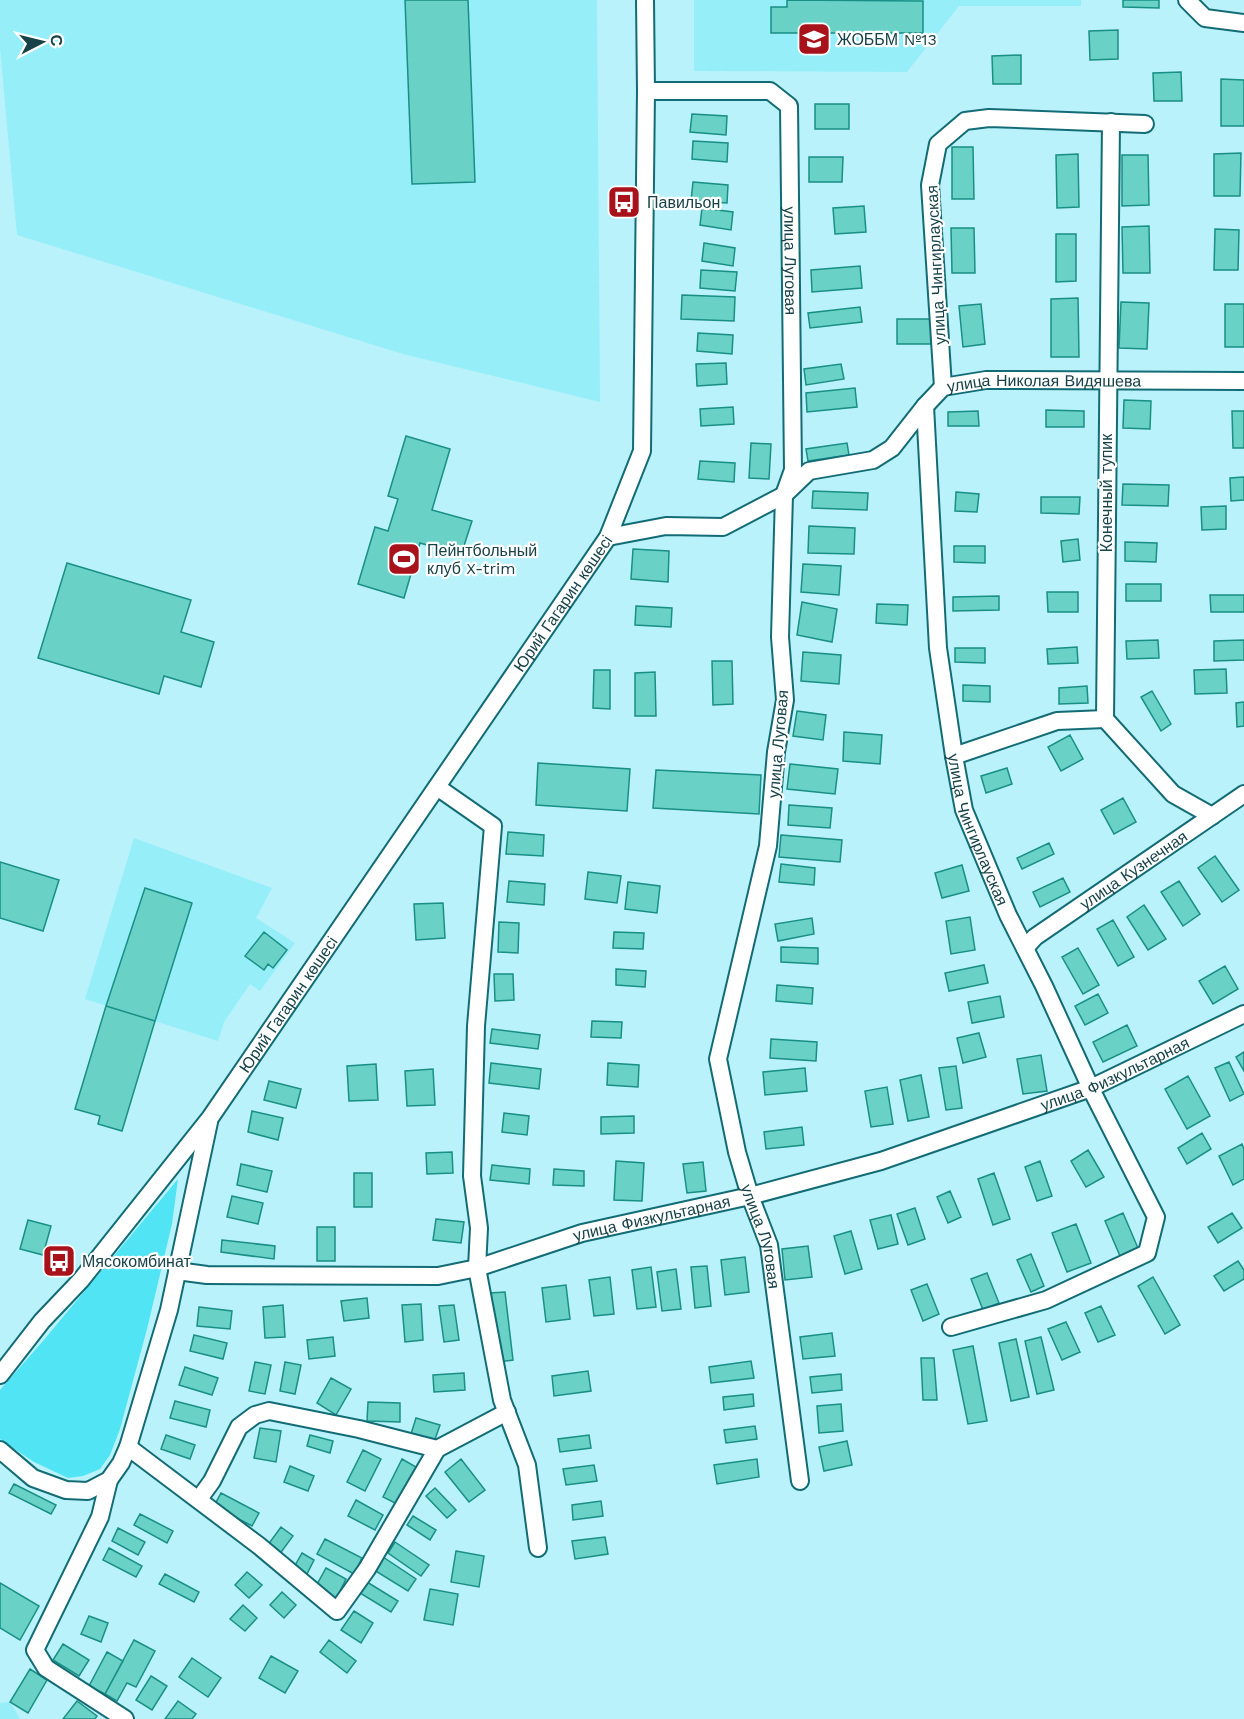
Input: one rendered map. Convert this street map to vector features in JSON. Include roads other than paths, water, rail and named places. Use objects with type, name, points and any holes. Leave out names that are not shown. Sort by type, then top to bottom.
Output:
[{"type":"street","name":"Юрий Гагарин көшесі","points":[[0,1375],[42,1322],[81,1280],[210,1118],[608,537],[642,452],[645,0]]},
{"type":"street","points":[[1187,0],[1205,18],[1244,23]]},
{"type":"street","name":"улица Луговая","points":[[646,91],[770,91],[789,106],[793,470],[784,495],[780,637],[785,700],[776,752],[768,846],[718,1059],[737,1152],[750,1196],[769,1245],[800,1481]]},
{"type":"street","name":"улица Чингирлауская","points":[[943,387],[930,185],[938,144],[965,121],[981,119],[1145,124]]},
{"type":"street","name":"Конечный тупик","points":[[1105,719],[1110,122]]},
{"type":"street","name":"улица Николая Видяшева","points":[[608,537],[666,526],[723,527],[784,495],[809,471],[873,460],[892,448],[943,387],[986,381],[1244,381]]},
{"type":"street","name":"улица Чингирлауская","points":[[925,406],[938,648],[964,810],[1008,915],[1044,986],[1090,1088],[1156,1218],[1147,1253],[1046,1300],[951,1327]]},
{"type":"street","points":[[954,756],[1057,721],[1105,719],[1173,794],[1212,816]]},
{"type":"street","points":[[436,787],[493,826],[476,1026],[472,1176],[479,1228],[477,1268],[502,1400],[527,1465],[538,1548]]},
{"type":"street","name":"улица Кузнечная","points":[[1024,948],[1035,937],[1244,794]]},
{"type":"street","name":"улица Физкультарная","points":[[177,1271],[207,1275],[438,1276],[477,1268],[582,1233],[750,1196],[880,1161],[1090,1088],[1244,1014]]},
{"type":"street","name":"Юрий Гагарин көшесі","points":[[125,1719],[46,1668],[35,1650],[100,1517],[109,1480],[121,1463],[128,1447],[168,1310],[210,1118]]},
{"type":"street","points":[[199,1499],[213,1481],[239,1427],[255,1415],[269,1411],[358,1429],[438,1449]]},
{"type":"street","points":[[128,1447],[199,1499],[337,1611],[367,1569],[438,1449],[507,1413]]},
{"type":"street","points":[[0,1450],[33,1478],[66,1490],[88,1491],[109,1480]]},
{"type":"place","name":"ЖОББМ №13","points":[[814,39]]},
{"type":"place","name":"Павильон","points":[[624,202]]},
{"type":"place","name":"Пейнтбольный клуб X-trim","points":[[404,559]]},
{"type":"place","name":"Мясокомбинат","points":[[59,1261]]}]
